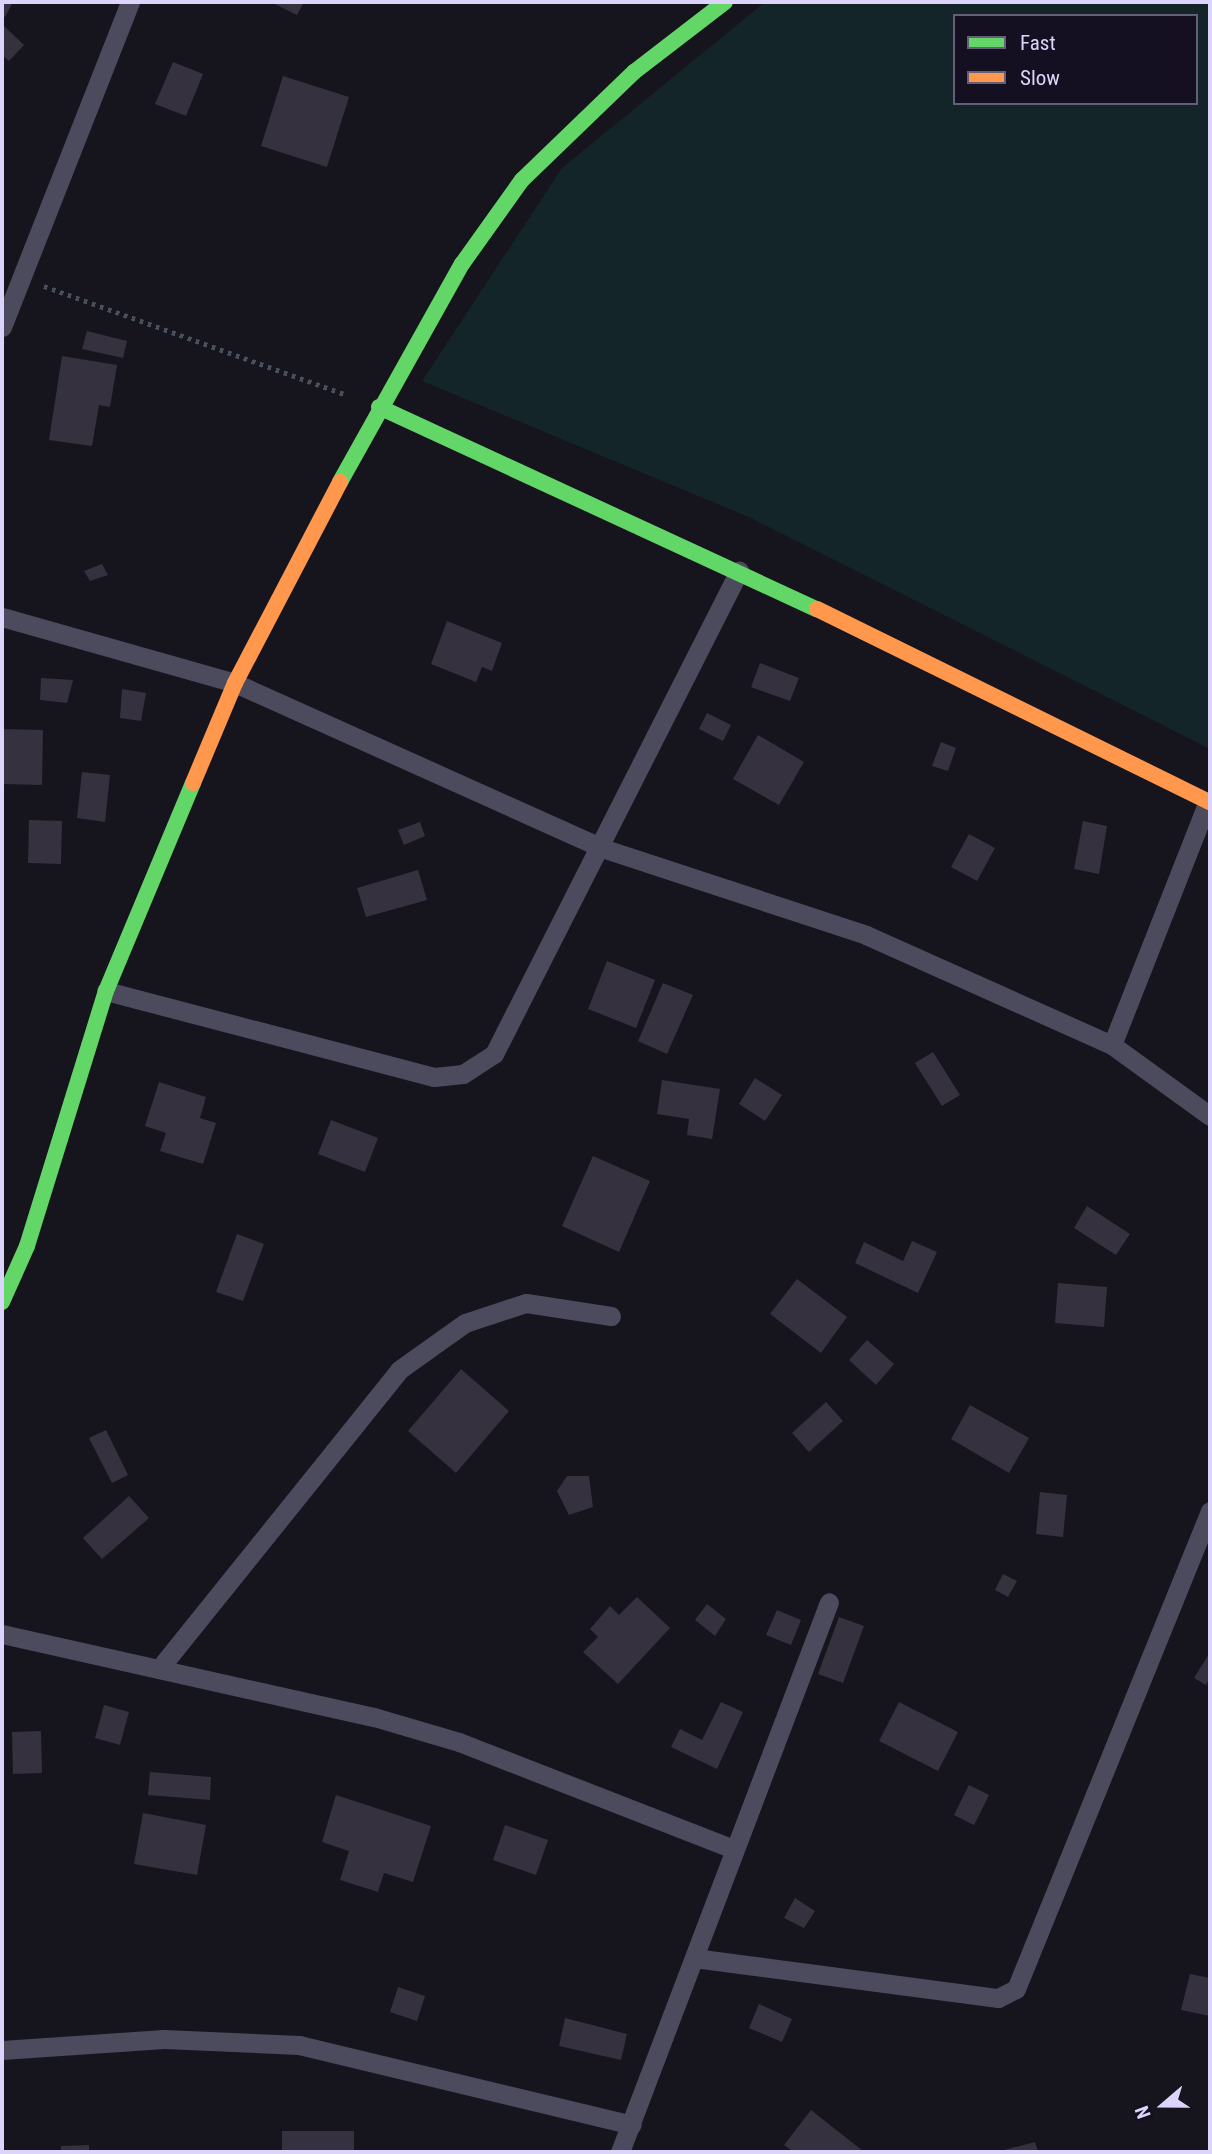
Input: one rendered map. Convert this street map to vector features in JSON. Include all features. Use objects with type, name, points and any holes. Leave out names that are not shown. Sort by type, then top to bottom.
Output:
[{"type":"street","points":[[2,1302],[27,1246],[106,991],[234,683],[379,407],[462,264],[522,180],[634,72],[725,2]]},
{"type":"street","points":[[379,407],[739,571],[1209,802]]},
{"type":"lane","points":[[2,327],[130,2]]},
{"type":"lane","points":[[106,991],[434,1077],[463,1074],[494,1054],[602,848],[739,571]]},
{"type":"lane","points":[[2,617],[234,683],[602,848],[866,935],[1112,1045],[1210,1116]]},
{"type":"lane","points":[[1112,1045],[1209,802]]},
{"type":"lane","points":[[159,1669],[399,1370],[465,1323],[527,1303],[611,1317]]},
{"type":"lane","points":[[694,1958],[998,1998],[1016,1989],[1210,1511]]},
{"type":"lane","points":[[620,2152],[829,1602]]},
{"type":"lane","points":[[2,1634],[159,1669],[285,1693],[459,1742],[734,1849]]},
{"type":"lane","points":[[2,2050],[164,2039],[299,2045],[631,2125]]},
{"type":"path","points":[[23,279],[379,407]]},
{"type":"shaded area","points":[[765,2],[1210,2],[1210,749],[751,518],[422,381],[562,168]]},
{"type":"building","points":[[2,2],[13,2],[5,17],[2,15]]},
{"type":"building","points":[[271,2],[304,2],[297,15]]},
{"type":"building","points":[[4,26],[24,45],[9,61],[2,55]]},
{"type":"building","points":[[173,62],[203,74],[186,116],[155,104]]},
{"type":"building","points":[[283,76],[349,97],[327,167],[261,146]]},
{"type":"building","points":[[87,331],[127,341],[123,358],[82,349]]},
{"type":"building","points":[[62,356],[117,365],[110,407],[99,405],[92,446],[49,440]]},
{"type":"building","points":[[102,564],[108,575],[90,581],[84,571]]},
{"type":"building","points":[[447,621],[502,643],[492,671],[482,667],[476,682],[431,664]]},
{"type":"building","points":[[760,663],[799,678],[790,701],[751,687]]},
{"type":"building","points":[[41,678],[73,680],[67,703],[40,700]]},
{"type":"building","points":[[122,689],[146,693],[141,721],[120,718]]},
{"type":"building","points":[[707,713],[731,725],[723,741],[699,729]]},
{"type":"building","points":[[2,729],[43,730],[42,785],[2,784]]},
{"type":"building","points":[[758,735],[804,762],[779,805],[733,779]]},
{"type":"building","points":[[941,742],[956,748],[948,771],[932,766]]},
{"type":"building","points":[[82,772],[110,775],[105,822],[77,818]]},
{"type":"building","points":[[29,820],[62,821],[61,864],[28,863]]},
{"type":"building","points":[[1083,821],[1107,826],[1099,874],[1074,869]]},
{"type":"building","points":[[420,822],[425,836],[404,845],[398,830]]},
{"type":"building","points":[[969,834],[995,848],[977,881],[951,867]]},
{"type":"building","points":[[418,870],[427,900],[366,917],[357,888]]},
{"type":"building","points":[[607,961],[655,980],[636,1028],[588,1009]]},
{"type":"building","points":[[663,983],[693,995],[667,1054],[638,1041]]},
{"type":"building","points":[[933,1052],[960,1095],[942,1106],[915,1063]]},
{"type":"building","points":[[755,1078],[782,1095],[765,1121],[739,1104]]},
{"type":"building","points":[[662,1080],[720,1089],[712,1139],[687,1135],[689,1119],[657,1114]]},
{"type":"building","points":[[159,1082],[206,1097],[200,1118],[216,1123],[203,1164],[160,1151],[166,1133],[145,1126]]},
{"type":"building","points":[[331,1120],[378,1138],[365,1172],[318,1154]]},
{"type":"building","points":[[593,1156],[650,1181],[619,1252],[562,1226]]},
{"type":"building","points":[[1087,1206],[1130,1234],[1116,1255],[1074,1228]]},
{"type":"building","points":[[237,1234],[264,1244],[243,1301],[216,1292]]},
{"type":"building","points":[[912,1241],[937,1252],[918,1293],[855,1263],[864,1242],[903,1261]]},
{"type":"building","points":[[797,1279],[847,1317],[821,1353],[770,1314]]},
{"type":"building","points":[[1058,1283],[1107,1287],[1104,1327],[1055,1323]]},
{"type":"building","points":[[867,1340],[894,1364],[876,1385],[849,1360]]},
{"type":"building","points":[[461,1369],[509,1411],[456,1473],[408,1431]]},
{"type":"building","points":[[826,1402],[843,1421],[809,1452],[792,1433]]},
{"type":"building","points":[[970,1405],[1029,1438],[1009,1473],[951,1439]]},
{"type":"building","points":[[106,1430],[128,1475],[112,1483],[89,1438]]},
{"type":"building","points":[[567,1476],[589,1476],[593,1507],[569,1515],[557,1491]]},
{"type":"building","points":[[1040,1492],[1067,1495],[1063,1537],[1036,1534]]},
{"type":"building","points":[[129,1496],[149,1518],[102,1559],[83,1538]]},
{"type":"building","points":[[1003,1574],[1017,1581],[1008,1597],[995,1590]]},
{"type":"building","points":[[637,1597],[670,1628],[618,1684],[583,1652],[598,1637],[590,1629],[610,1606],[619,1615]]},
{"type":"building","points":[[707,1604],[726,1619],[715,1636],[695,1620]]},
{"type":"building","points":[[777,1610],[801,1620],[791,1645],[766,1635]]},
{"type":"building","points":[[839,1617],[864,1626],[843,1683],[818,1674]]},
{"type":"building","points":[[1209,1654],[1210,1678],[1206,1685],[1194,1678]]},
{"type":"building","points":[[721,1702],[743,1712],[717,1769],[671,1747],[680,1729],[702,1740]]},
{"type":"building","points":[[899,1702],[958,1732],[938,1771],[879,1741]]},
{"type":"building","points":[[104,1705],[129,1712],[120,1745],[95,1738]]},
{"type":"building","points":[[41,1731],[42,1773],[13,1774],[12,1732]]},
{"type":"building","points":[[150,1772],[211,1777],[210,1800],[148,1795]]},
{"type":"building","points":[[969,1785],[989,1795],[974,1825],[954,1815]]},
{"type":"building","points":[[336,1795],[431,1826],[413,1882],[384,1873],[378,1892],[340,1880],[349,1851],[322,1842]]},
{"type":"building","points":[[143,1813],[206,1825],[197,1875],[134,1864]]},
{"type":"building","points":[[505,1825],[548,1840],[536,1875],[493,1860]]},
{"type":"building","points":[[795,1898],[815,1911],[804,1928],[784,1918]]},
{"type":"building","points":[[1190,1974],[1210,1978],[1210,2016],[1181,2010]]},
{"type":"building","points":[[398,1987],[425,1996],[417,2021],[390,2012]]},
{"type":"building","points":[[759,2004],[792,2019],[782,2042],[749,2028]]},
{"type":"building","points":[[565,2018],[627,2034],[621,2060],[559,2046]]},
{"type":"building","points":[[811,2110],[863,2151],[794,2152],[784,2145]]},
{"type":"building","points":[[282,2131],[354,2131],[354,2152],[282,2152]]},
{"type":"building","points":[[1035,2142],[1038,2152],[1000,2152],[1000,2151]]},
{"type":"building","points":[[89,2145],[89,2152],[61,2152],[61,2146]]},
{"type":"traffic: fast","points":[[340,482],[462,264],[522,180],[634,72],[725,2]]},
{"type":"traffic: fast","points":[[379,407],[817,609]]},
{"type":"traffic: fast","points":[[2,1302],[27,1246],[106,991],[193,783]]},
{"type":"traffic: slow","points":[[193,783],[235,683],[340,482]]},
{"type":"traffic: slow","points":[[817,609],[1210,802]]}]
